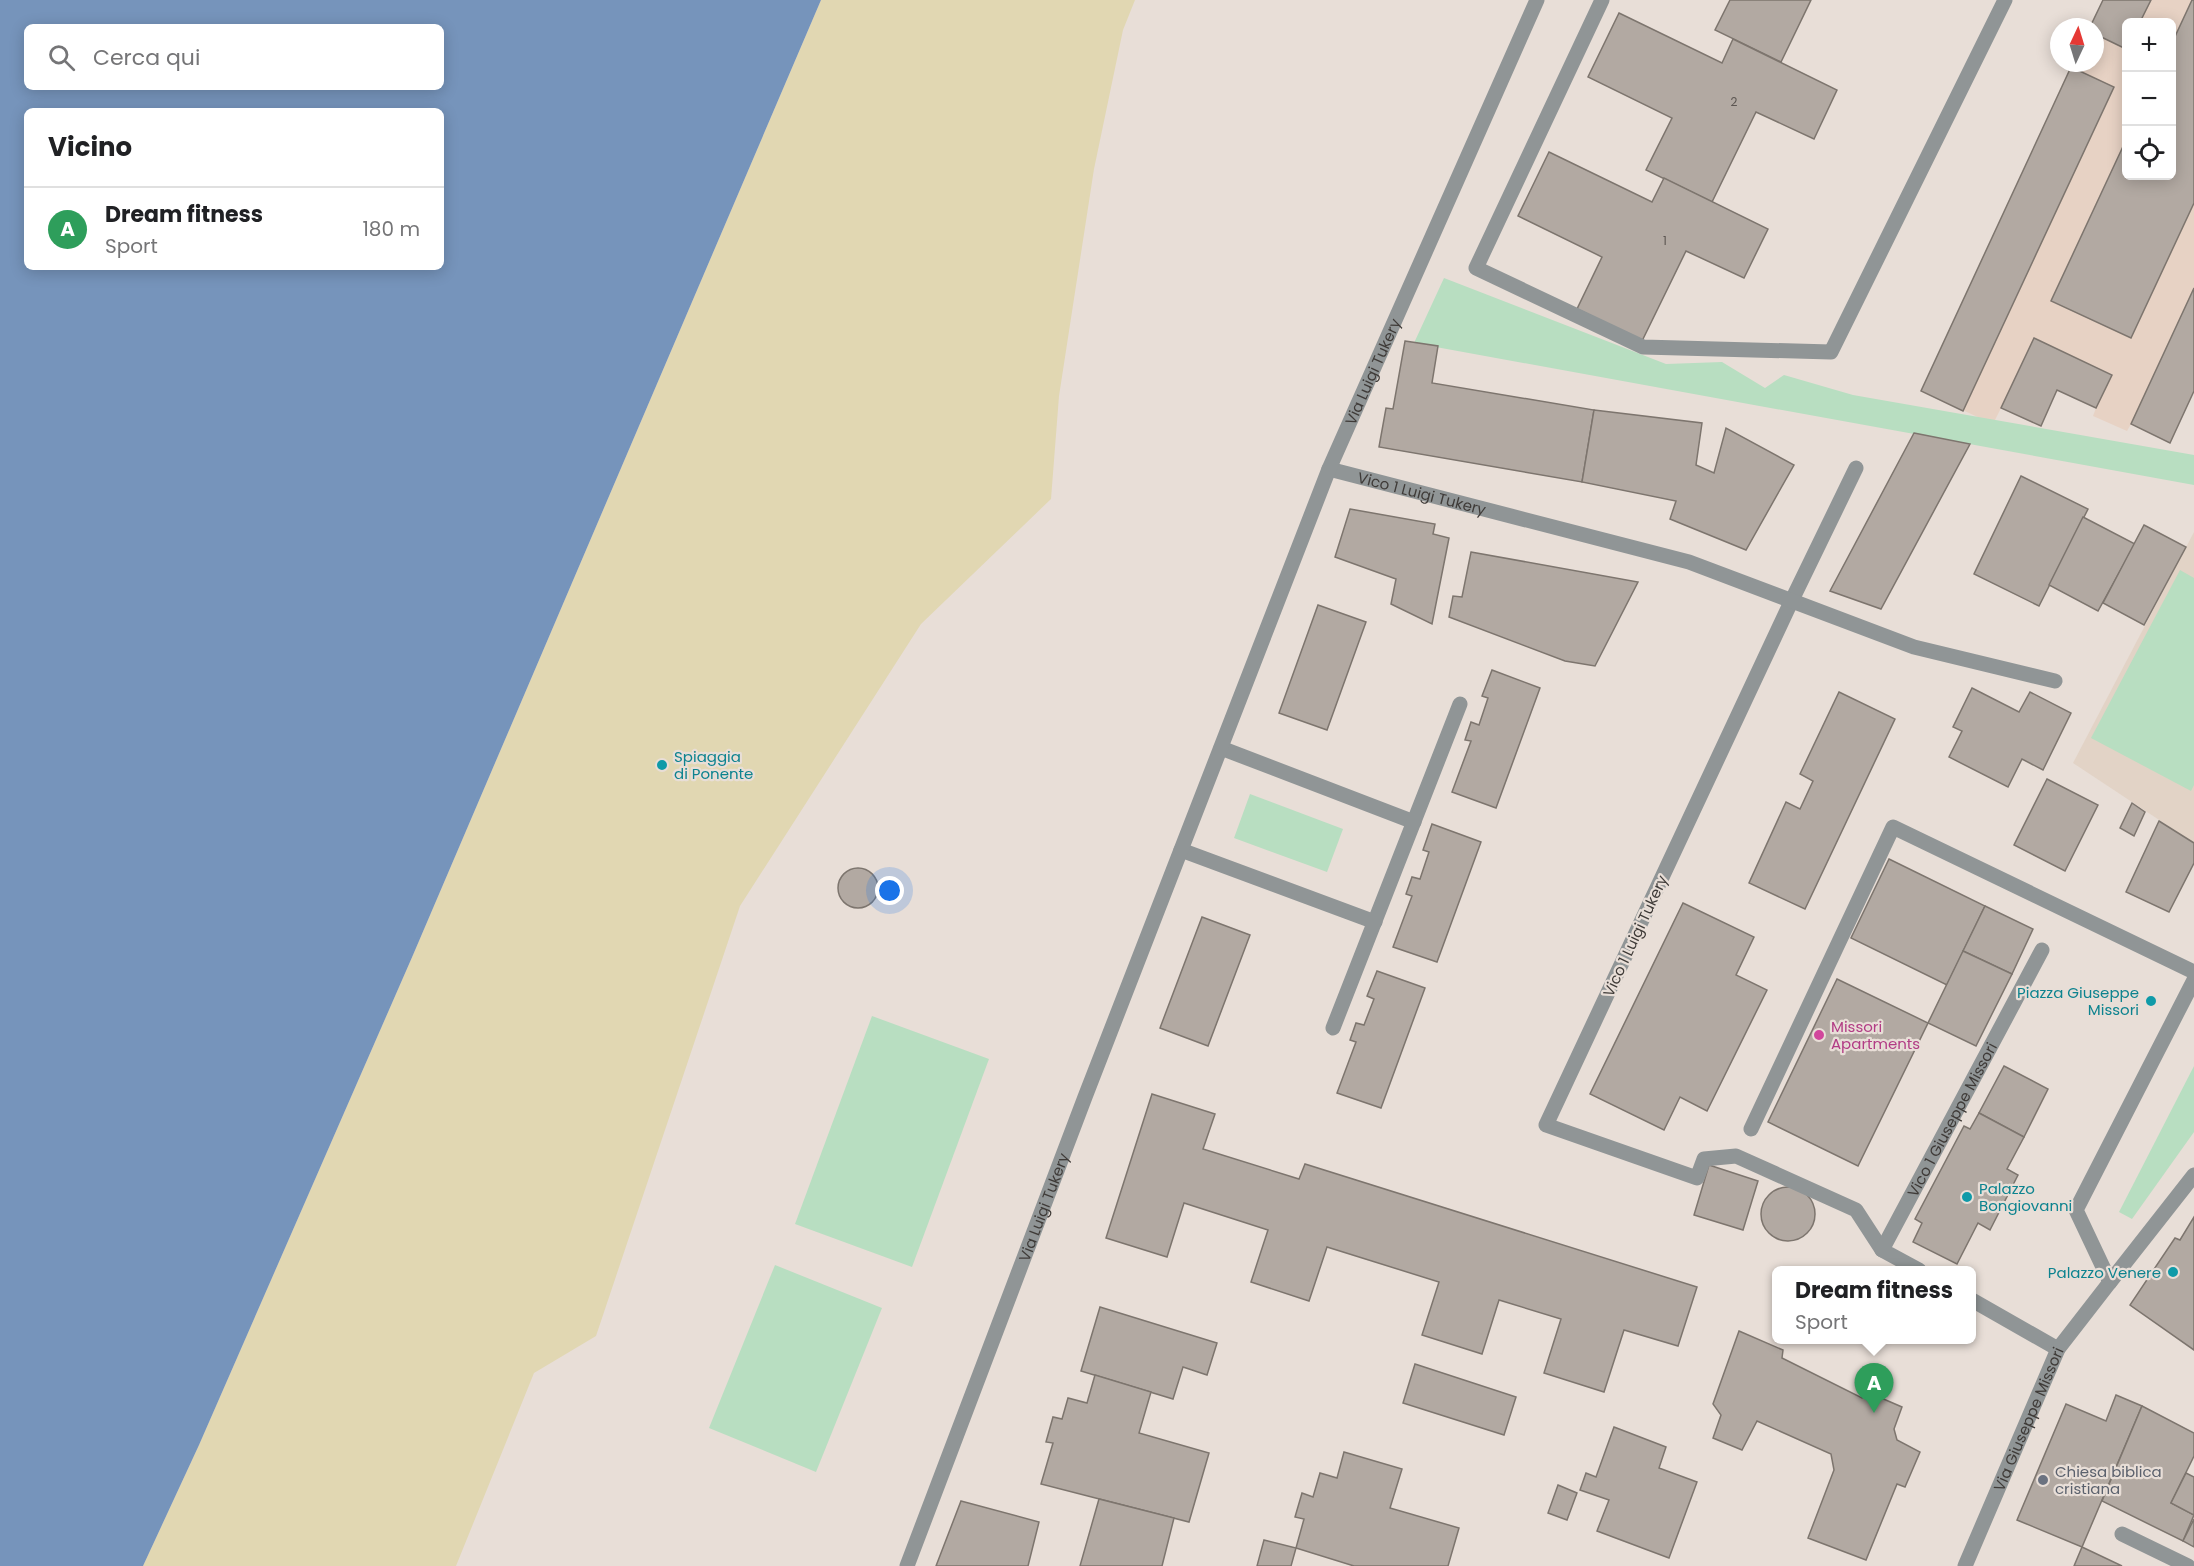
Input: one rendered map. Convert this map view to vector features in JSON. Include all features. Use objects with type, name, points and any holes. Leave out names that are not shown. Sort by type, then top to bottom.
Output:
[{"type":"street","name":"Via Luigi Tukery","points":[[907,1566],[1329,469],[1537,0]]},
{"type":"street","points":[[1602,0],[1476,268],[1643,347],[1831,352],[2005,0]]},
{"type":"street","name":"Vico 1 Luigi Tukery","points":[[1856,468],[1546,1125],[1697,1178],[1704,1159],[1736,1156],[1856,1210],[1882,1250]]},
{"type":"street","name":"Vico 1 Luigi Tukery","points":[[1329,469],[1689,562],[1914,647],[2055,681]]},
{"type":"street","points":[[1333,1028],[1460,704]]},
{"type":"street","points":[[1221,748],[1414,822]]},
{"type":"street","points":[[1751,1129],[1893,827],[2194,972]]},
{"type":"street","points":[[1181,850],[1375,922]]},
{"type":"street","name":"Vico 1 Giuseppe Missori","points":[[1882,1250],[2042,950]]},
{"type":"street","points":[[2110,1282],[2076,1210],[2194,980]]},
{"type":"street","name":"Via Giuseppe Missori","points":[[1965,1566],[2058,1349],[2194,1175]]},
{"type":"street","points":[[1882,1250],[1912,1266]]},
{"type":"street","points":[[1976,1303],[2058,1349]]},
{"type":"street","points":[[2122,1534],[2188,1566]]},
{"type":"shaded area","points":[[2103,0],[2194,0],[2194,391],[2170,443],[2131,424],[2127,431],[2093,416],[2096,408],[2057,390],[2041,426],[2001,408],[1993,424],[1921,391],[2069,72],[2104,72],[2104,18],[2094,18]]},
{"type":"shaded area","points":[[2194,532],[2194,843],[2073,763]]},
{"type":"green space","points":[[1444,278],[1666,364],[1722,362],[1765,388],[1784,375],[1853,395],[2194,455],[2194,485],[1414,343]]},
{"type":"green space","points":[[2180,570],[2194,578],[2194,785],[2191,791],[2091,738]]},
{"type":"green space","points":[[1250,794],[1343,829],[1327,872],[1234,838]]},
{"type":"green space","points":[[872,1016],[989,1059],[912,1267],[795,1224]]},
{"type":"green space","points":[[2194,1066],[2194,1132],[2132,1219],[2119,1212]]},
{"type":"green space","points":[[775,1265],[882,1308],[816,1472],[709,1428]]},
{"type":"sand","name":"Spiaggia di Ponente","points":[[821,0],[1135,0],[1123,30],[1094,169],[1059,396],[1051,499],[921,624],[740,906],[596,1336],[534,1373],[456,1566],[143,1566],[199,1445],[413,955]]},
{"type":"water","points":[[0,0],[821,0],[413,955],[199,1445],[143,1566],[0,1566]]},
{"type":"building","points":[[1730,0],[1811,0],[1781,62],[1715,30]]},
{"type":"building","points":[[2103,0],[2151,0],[2142,18],[2122,18],[2122,47],[2104,38],[2104,18],[2094,18]]},
{"type":"building","points":[[2194,0],[2194,203],[2131,338],[2051,301],[2122,149],[2122,180],[2176,180],[2176,34]]},
{"type":"building","points":[[1619,13],[1722,63],[1733,39],[1837,90],[1814,139],[1756,112],[1712,202],[1646,170],[1672,118],[1588,77]]},
{"type":"building","points":[[2069,72],[2082,72],[2114,87],[1963,411],[1921,391]]},
{"type":"building","points":[[1549,152],[1652,202],[1664,178],[1768,229],[1744,278],[1686,251],[1642,341],[1577,309],[1602,257],[1518,216]]},
{"type":"building","points":[[2194,288],[2194,391],[2170,443],[2131,424]]},
{"type":"building","points":[[2034,338],[2112,375],[2096,408],[2057,390],[2041,426],[2001,408]]},
{"type":"building","points":[[1405,341],[1438,346],[1432,383],[1594,410],[1582,482],[1379,447],[1386,408],[1393,409]]},
{"type":"building","points":[[1594,410],[1702,423],[1696,465],[1714,473],[1726,428],[1794,465],[1746,550],[1670,519],[1676,501],[1582,482]]},
{"type":"building","points":[[1914,433],[1970,444],[1881,609],[1830,591]]},
{"type":"building","points":[[2021,476],[2088,509],[2039,606],[1974,574]]},
{"type":"building","points":[[1350,509],[1435,524],[1433,534],[1449,538],[1432,624],[1391,604],[1396,579],[1335,557]]},
{"type":"building","points":[[2083,517],[2135,544],[2098,611],[2049,585]]},
{"type":"building","points":[[2144,525],[2186,547],[2144,625],[2103,603]]},
{"type":"building","points":[[1471,552],[1638,582],[1595,666],[1565,661],[1449,617],[1453,596],[1462,597]]},
{"type":"building","points":[[1318,605],[1366,622],[1327,730],[1279,713]]},
{"type":"building","points":[[1492,670],[1540,688],[1496,808],[1452,792],[1471,741],[1465,740],[1471,722],[1479,725],[1488,698],[1482,696]]},
{"type":"building","points":[[1972,688],[2019,712],[2030,692],[2071,713],[2043,770],[2022,759],[2008,787],[1949,757],[1962,731],[1953,727]]},
{"type":"building","points":[[1839,692],[1895,719],[1805,909],[1749,883],[1786,802],[1800,809],[1813,781],[1800,774]]},
{"type":"building","points":[[2047,779],[2098,805],[2065,871],[2014,845]]},
{"type":"building","points":[[2132,803],[2145,812],[2134,836],[2120,828]]},
{"type":"building","points":[[2159,821],[2194,843],[2194,863],[2169,912],[2126,892]]},
{"type":"building","points":[[1432,824],[1481,842],[1437,962],[1393,947],[1412,896],[1406,894],[1412,877],[1420,879],[1429,852],[1423,850]]},
{"type":"building","points":[[1889,859],[1985,906],[1947,985],[1851,938]]},
{"type":"building","points":[[858,868],[872,874],[878,888],[872,902],[858,908],[844,902],[838,888],[844,874]]},
{"type":"building","points":[[1683,903],[1754,937],[1736,975],[1767,990],[1707,1111],[1680,1097],[1664,1130],[1590,1094]]},
{"type":"building","points":[[1985,906],[2033,929],[2012,974],[1963,951]]},
{"type":"building","points":[[1202,917],[1250,935],[1208,1046],[1160,1028]]},
{"type":"building","points":[[1963,951],[2012,974],[1976,1046],[1928,1023]]},
{"type":"building","points":[[1377,971],[1425,988],[1381,1108],[1337,1093],[1356,1042],[1350,1040],[1356,1023],[1364,1025],[1374,999],[1367,996]]},
{"type":"building","points":[[1837,979],[1928,1023],[1858,1166],[1768,1122]]},
{"type":"building","points":[[2004,1066],[2048,1089],[2024,1137],[1979,1113]]},
{"type":"building","points":[[1152,1094],[1215,1114],[1203,1149],[1299,1179],[1305,1164],[1697,1287],[1678,1346],[1624,1330],[1604,1392],[1544,1373],[1561,1319],[1499,1300],[1482,1354],[1422,1335],[1439,1282],[1327,1247],[1309,1301],[1251,1282],[1268,1230],[1184,1203],[1167,1257],[1106,1238]]},
{"type":"building","name":"Palazzo Bongiovanni","points":[[1979,1113],[2024,1137],[2007,1169],[2018,1175],[1990,1230],[1978,1223],[1957,1264],[1913,1242],[1922,1223],[1915,1219],[1964,1126],[1970,1129]]},
{"type":"building","points":[[1709,1165],[1758,1181],[1743,1230],[1694,1215]]},
{"type":"building","points":[[1788,1187],[1798,1189],[1807,1195],[1813,1204],[1815,1214],[1813,1224],[1807,1233],[1798,1239],[1788,1241],[1778,1239],[1769,1233],[1763,1224],[1761,1214],[1763,1204],[1769,1195],[1778,1189]]},
{"type":"building","name":"Palazzo Venere","points":[[2194,1217],[2194,1350],[2130,1305],[2175,1238],[2180,1240]]},
{"type":"building","points":[[1100,1307],[1217,1343],[1207,1375],[1183,1367],[1173,1399],[1081,1371]]},
{"type":"building","points":[[1739,1331],[1783,1350],[1782,1358],[1862,1398],[1865,1391],[1902,1407],[1894,1429],[1897,1440],[1920,1452],[1905,1487],[1897,1484],[1866,1560],[1808,1538],[1834,1470],[1831,1454],[1757,1421],[1742,1450],[1713,1438],[1721,1415],[1713,1404]]},
{"type":"building","points":[[1415,1364],[1516,1397],[1504,1435],[1403,1403]]},
{"type":"building","points":[[1095,1375],[1151,1392],[1139,1433],[1209,1453],[1189,1522],[1041,1484],[1053,1443],[1046,1442],[1053,1417],[1062,1419],[1068,1398],[1087,1403]]},
{"type":"building","points":[[2116,1395],[2142,1406],[2082,1547],[2017,1520],[2066,1404],[2106,1421]]},
{"type":"building","points":[[2142,1406],[2194,1433],[2194,1456],[2171,1503],[2194,1515],[2183,1541],[2102,1501]]},
{"type":"building","points":[[1614,1427],[1666,1447],[1659,1468],[1697,1482],[1669,1558],[1597,1531],[1609,1500],[1580,1490],[1586,1473],[1596,1477]]},
{"type":"building","points":[[1344,1452],[1402,1469],[1390,1508],[1459,1528],[1448,1566],[1354,1566],[1296,1548],[1304,1519],[1295,1517],[1302,1493],[1313,1497],[1320,1473],[1337,1478]]},
{"type":"building","points":[[2186,1473],[2194,1477],[2194,1515],[2171,1503]]},
{"type":"building","points":[[1558,1485],[1577,1493],[1567,1520],[1548,1513]]},
{"type":"building","points":[[1099,1499],[1174,1518],[1162,1566],[1080,1566]]},
{"type":"building","points":[[961,1501],[1039,1522],[1028,1566],[936,1566]]},
{"type":"building","points":[[2194,1519],[2194,1547],[2183,1541]]},
{"type":"building","points":[[1264,1540],[1296,1548],[1291,1566],[1257,1566]]},
{"type":"building","points":[[2082,1547],[2122,1566],[2074,1566]]},
{"type":"place","name":"Spiaggia di Ponente","points":[[662,765]]},
{"type":"place","name":"Piazza Giuseppe Missori","points":[[2151,1001]]},
{"type":"place","name":"Missori Apartments","points":[[1819,1035]]},
{"type":"place","name":"Palazzo Bongiovanni","points":[[1967,1197]]},
{"type":"place","name":"Palazzo Venere","points":[[2173,1272]]},
{"type":"place","name":"Dream fitness","points":[[1874,1413]]},
{"type":"place","name":"Chiesa biblica cristiana","points":[[2043,1480]]}]
